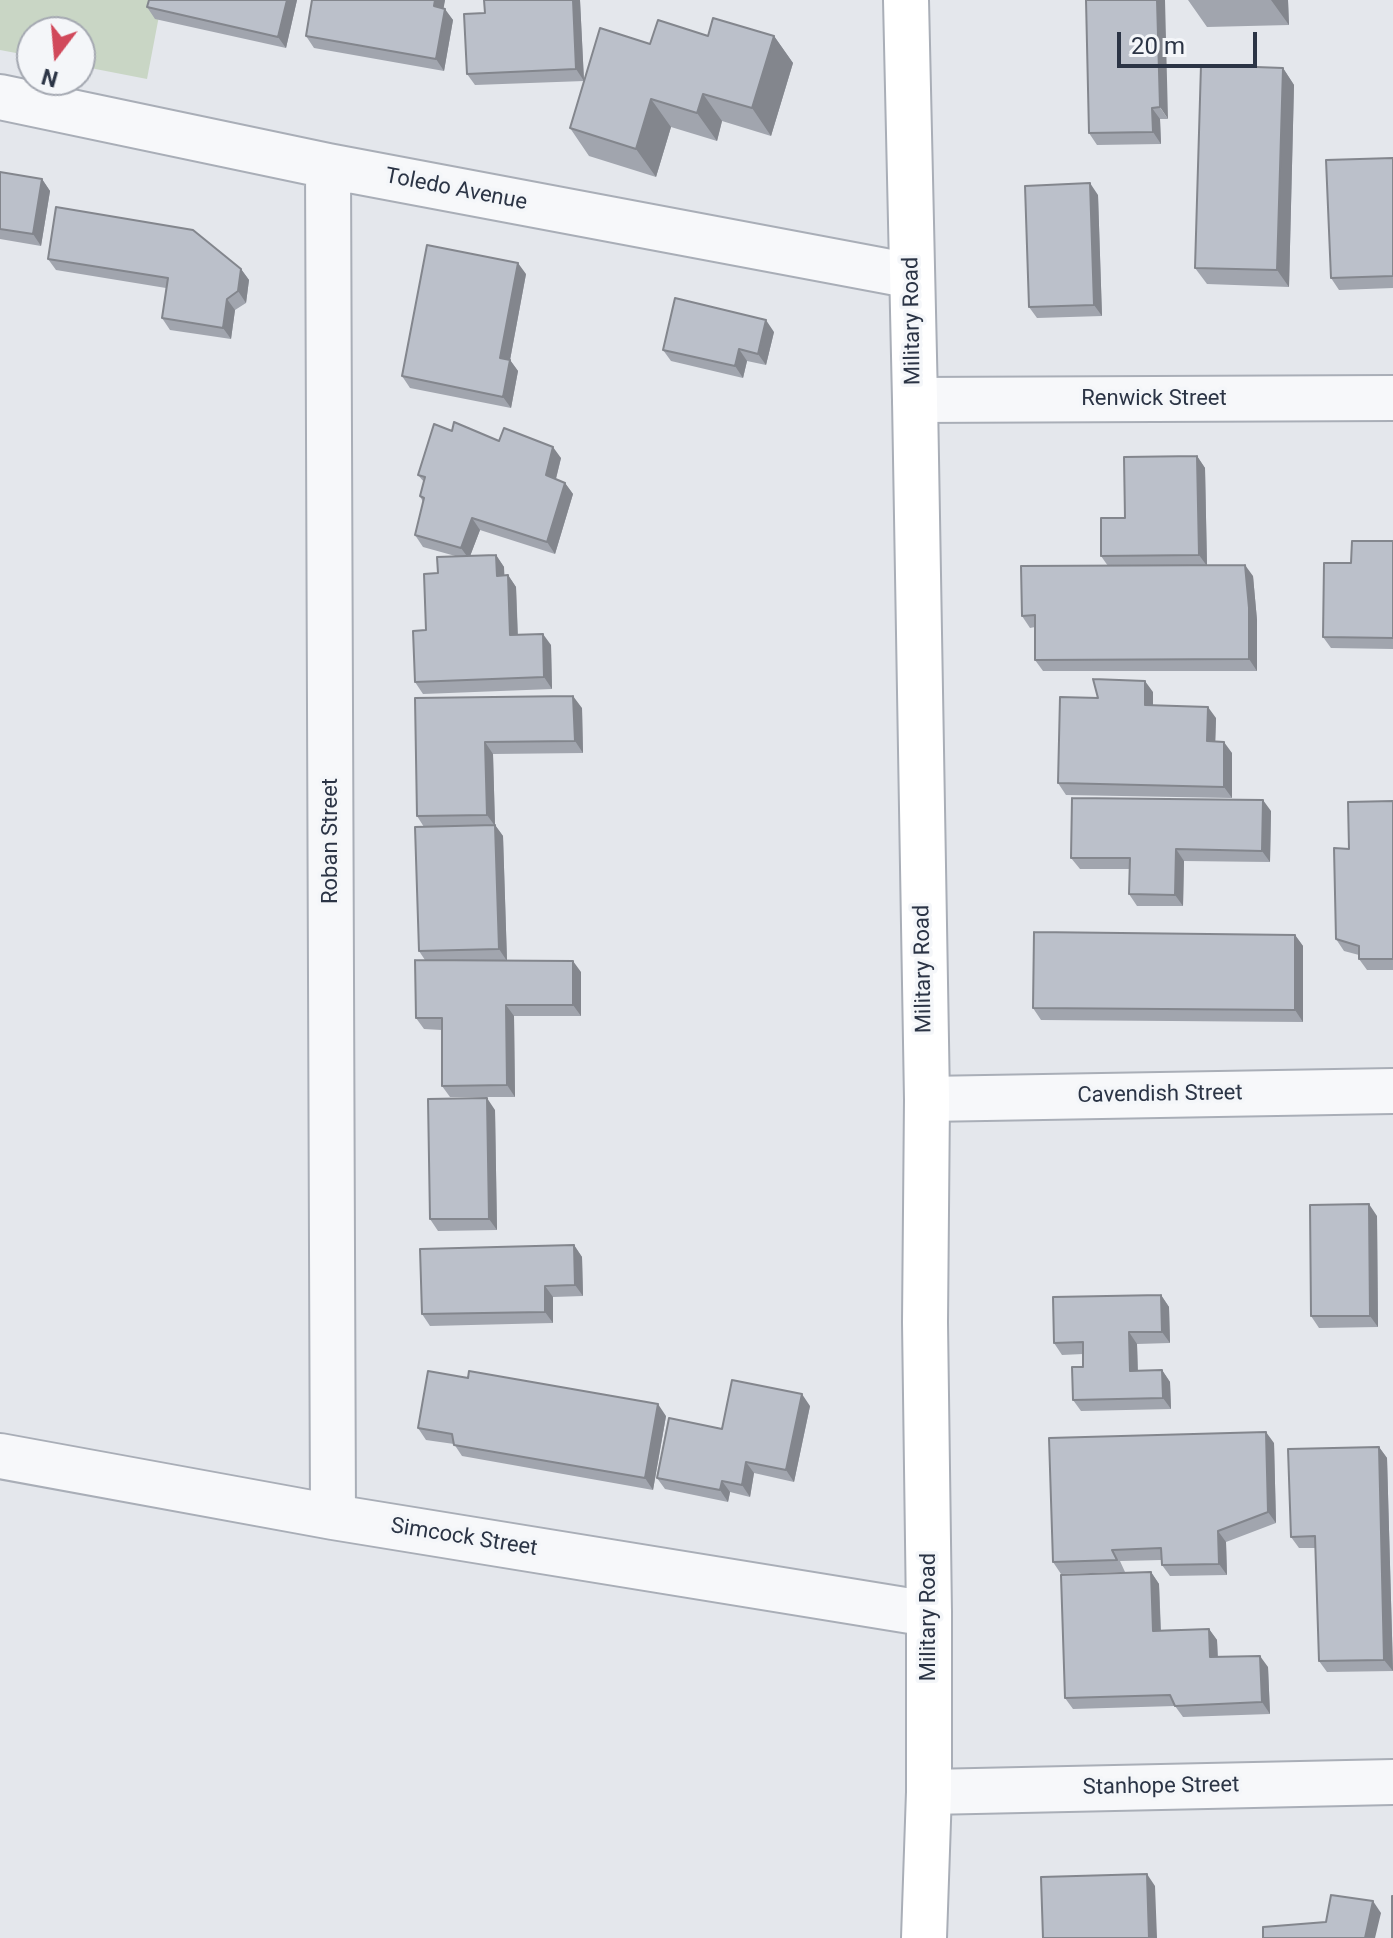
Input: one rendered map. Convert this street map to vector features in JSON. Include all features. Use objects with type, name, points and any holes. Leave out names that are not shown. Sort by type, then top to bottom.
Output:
[{"type":"street","name":"Military Road","points":[[906,0],[927,1099],[925,1322],[929,1792],[924,1938]]},
{"type":"street","name":"Toledo Avenue","points":[[0,97],[328,166],[912,276]]},
{"type":"street","name":"Roban Street","points":[[328,166],[333,1517]]},
{"type":"street","name":"Renwick Street","points":[[915,400],[1393,398]]},
{"type":"street","name":"Cavendish Street","points":[[927,1099],[1393,1091]]},
{"type":"street","name":"Simcock Street","points":[[0,1456],[333,1517],[929,1614]]},
{"type":"street","name":"Stanhope Street","points":[[929,1792],[1393,1782]]},
{"type":"green space","points":[[0,0],[162,0],[147,79],[96,69],[96,16],[16,16],[16,53],[0,50]]},
{"type":"building","points":[[149,0],[287,0],[278,37],[147,7]]},
{"type":"building","points":[[312,0],[435,0],[434,6],[445,9],[436,59],[306,36]]},
{"type":"building","points":[[484,0],[573,0],[576,69],[467,74],[464,14],[485,13]]},
{"type":"building","points":[[1086,0],[1157,0],[1160,107],[1152,108],[1153,132],[1089,133]]},
{"type":"building","points":[[713,18],[774,36],[752,108],[703,94],[697,113],[651,99],[636,149],[570,128],[600,28],[650,44],[658,20],[708,36]]},
{"type":"building","points":[[1201,65],[1283,68],[1277,270],[1195,268]]},
{"type":"building","points":[[1393,158],[1393,276],[1331,278],[1326,160]]},
{"type":"building","points":[[0,172],[42,179],[33,234],[0,229]]},
{"type":"building","points":[[1090,183],[1094,305],[1029,307],[1025,186]]},
{"type":"building","points":[[56,207],[193,230],[241,269],[238,291],[227,299],[223,328],[162,318],[168,278],[48,259]]},
{"type":"building","points":[[427,245],[518,263],[500,358],[510,360],[503,397],[402,376]]},
{"type":"building","points":[[675,298],[766,320],[758,354],[739,349],[735,366],[663,350]]},
{"type":"building","points":[[454,422],[499,441],[504,428],[553,447],[546,475],[565,483],[547,542],[472,518],[461,548],[415,535],[424,498],[420,496],[425,477],[418,475],[434,424],[452,431]]},
{"type":"building","points":[[1197,456],[1199,555],[1101,556],[1101,518],[1125,518],[1124,457]]},
{"type":"building","points":[[1352,541],[1393,541],[1393,638],[1323,637],[1324,563],[1351,563]]},
{"type":"building","points":[[496,555],[497,576],[508,575],[510,635],[543,634],[544,677],[415,682],[413,631],[426,630],[424,574],[438,573],[437,557]]},
{"type":"building","points":[[1245,565],[1249,659],[1035,660],[1035,615],[1022,616],[1021,566]]},
{"type":"building","points":[[1093,679],[1145,681],[1145,705],[1208,707],[1207,741],[1224,742],[1224,787],[1058,783],[1060,697],[1098,698]]},
{"type":"building","points":[[573,696],[575,741],[485,742],[487,815],[417,816],[415,698]]},
{"type":"building","points":[[1072,798],[1263,800],[1262,851],[1176,849],[1175,895],[1129,894],[1130,858],[1071,858]]},
{"type":"building","points":[[1393,801],[1393,959],[1359,959],[1359,946],[1336,939],[1334,848],[1349,849],[1348,802]]},
{"type":"building","points":[[495,825],[499,949],[419,951],[415,827]]},
{"type":"building","points":[[1034,932],[1295,935],[1295,1010],[1033,1008]]},
{"type":"building","points":[[415,960],[573,961],[573,1005],[506,1005],[507,1085],[442,1086],[442,1018],[416,1018]]},
{"type":"building","points":[[487,1098],[489,1219],[430,1219],[428,1099]]},
{"type":"building","points":[[1369,1204],[1370,1316],[1311,1316],[1310,1205]]},
{"type":"building","points":[[574,1245],[575,1285],[545,1286],[545,1312],[422,1314],[420,1249]]},
{"type":"building","points":[[1161,1295],[1162,1332],[1129,1332],[1130,1371],[1162,1370],[1163,1398],[1073,1400],[1072,1367],[1083,1367],[1083,1342],[1054,1343],[1053,1297]]},
{"type":"building","points":[[428,1371],[468,1378],[469,1371],[658,1404],[645,1478],[454,1445],[452,1434],[418,1428]]},
{"type":"building","points":[[732,1380],[802,1394],[786,1470],[746,1462],[742,1485],[722,1481],[720,1490],[657,1478],[669,1418],[722,1429]]},
{"type":"building","points":[[1266,1432],[1268,1512],[1218,1531],[1219,1564],[1162,1565],[1161,1548],[1112,1550],[1117,1560],[1053,1562],[1049,1438]]},
{"type":"building","points":[[1379,1447],[1384,1660],[1319,1661],[1315,1536],[1291,1537],[1288,1449]]},
{"type":"building","points":[[1151,1572],[1153,1631],[1209,1629],[1210,1657],[1260,1656],[1262,1702],[1175,1706],[1170,1695],[1065,1698],[1061,1575]]},
{"type":"building","points":[[1147,1874],[1149,1938],[1043,1938],[1041,1877]]},
{"type":"building","points":[[1331,1895],[1373,1901],[1365,1938],[1263,1938],[1263,1927],[1326,1922]]},
{"type":"building","points":[[1393,1896],[1393,1938],[1392,1938]]}]
